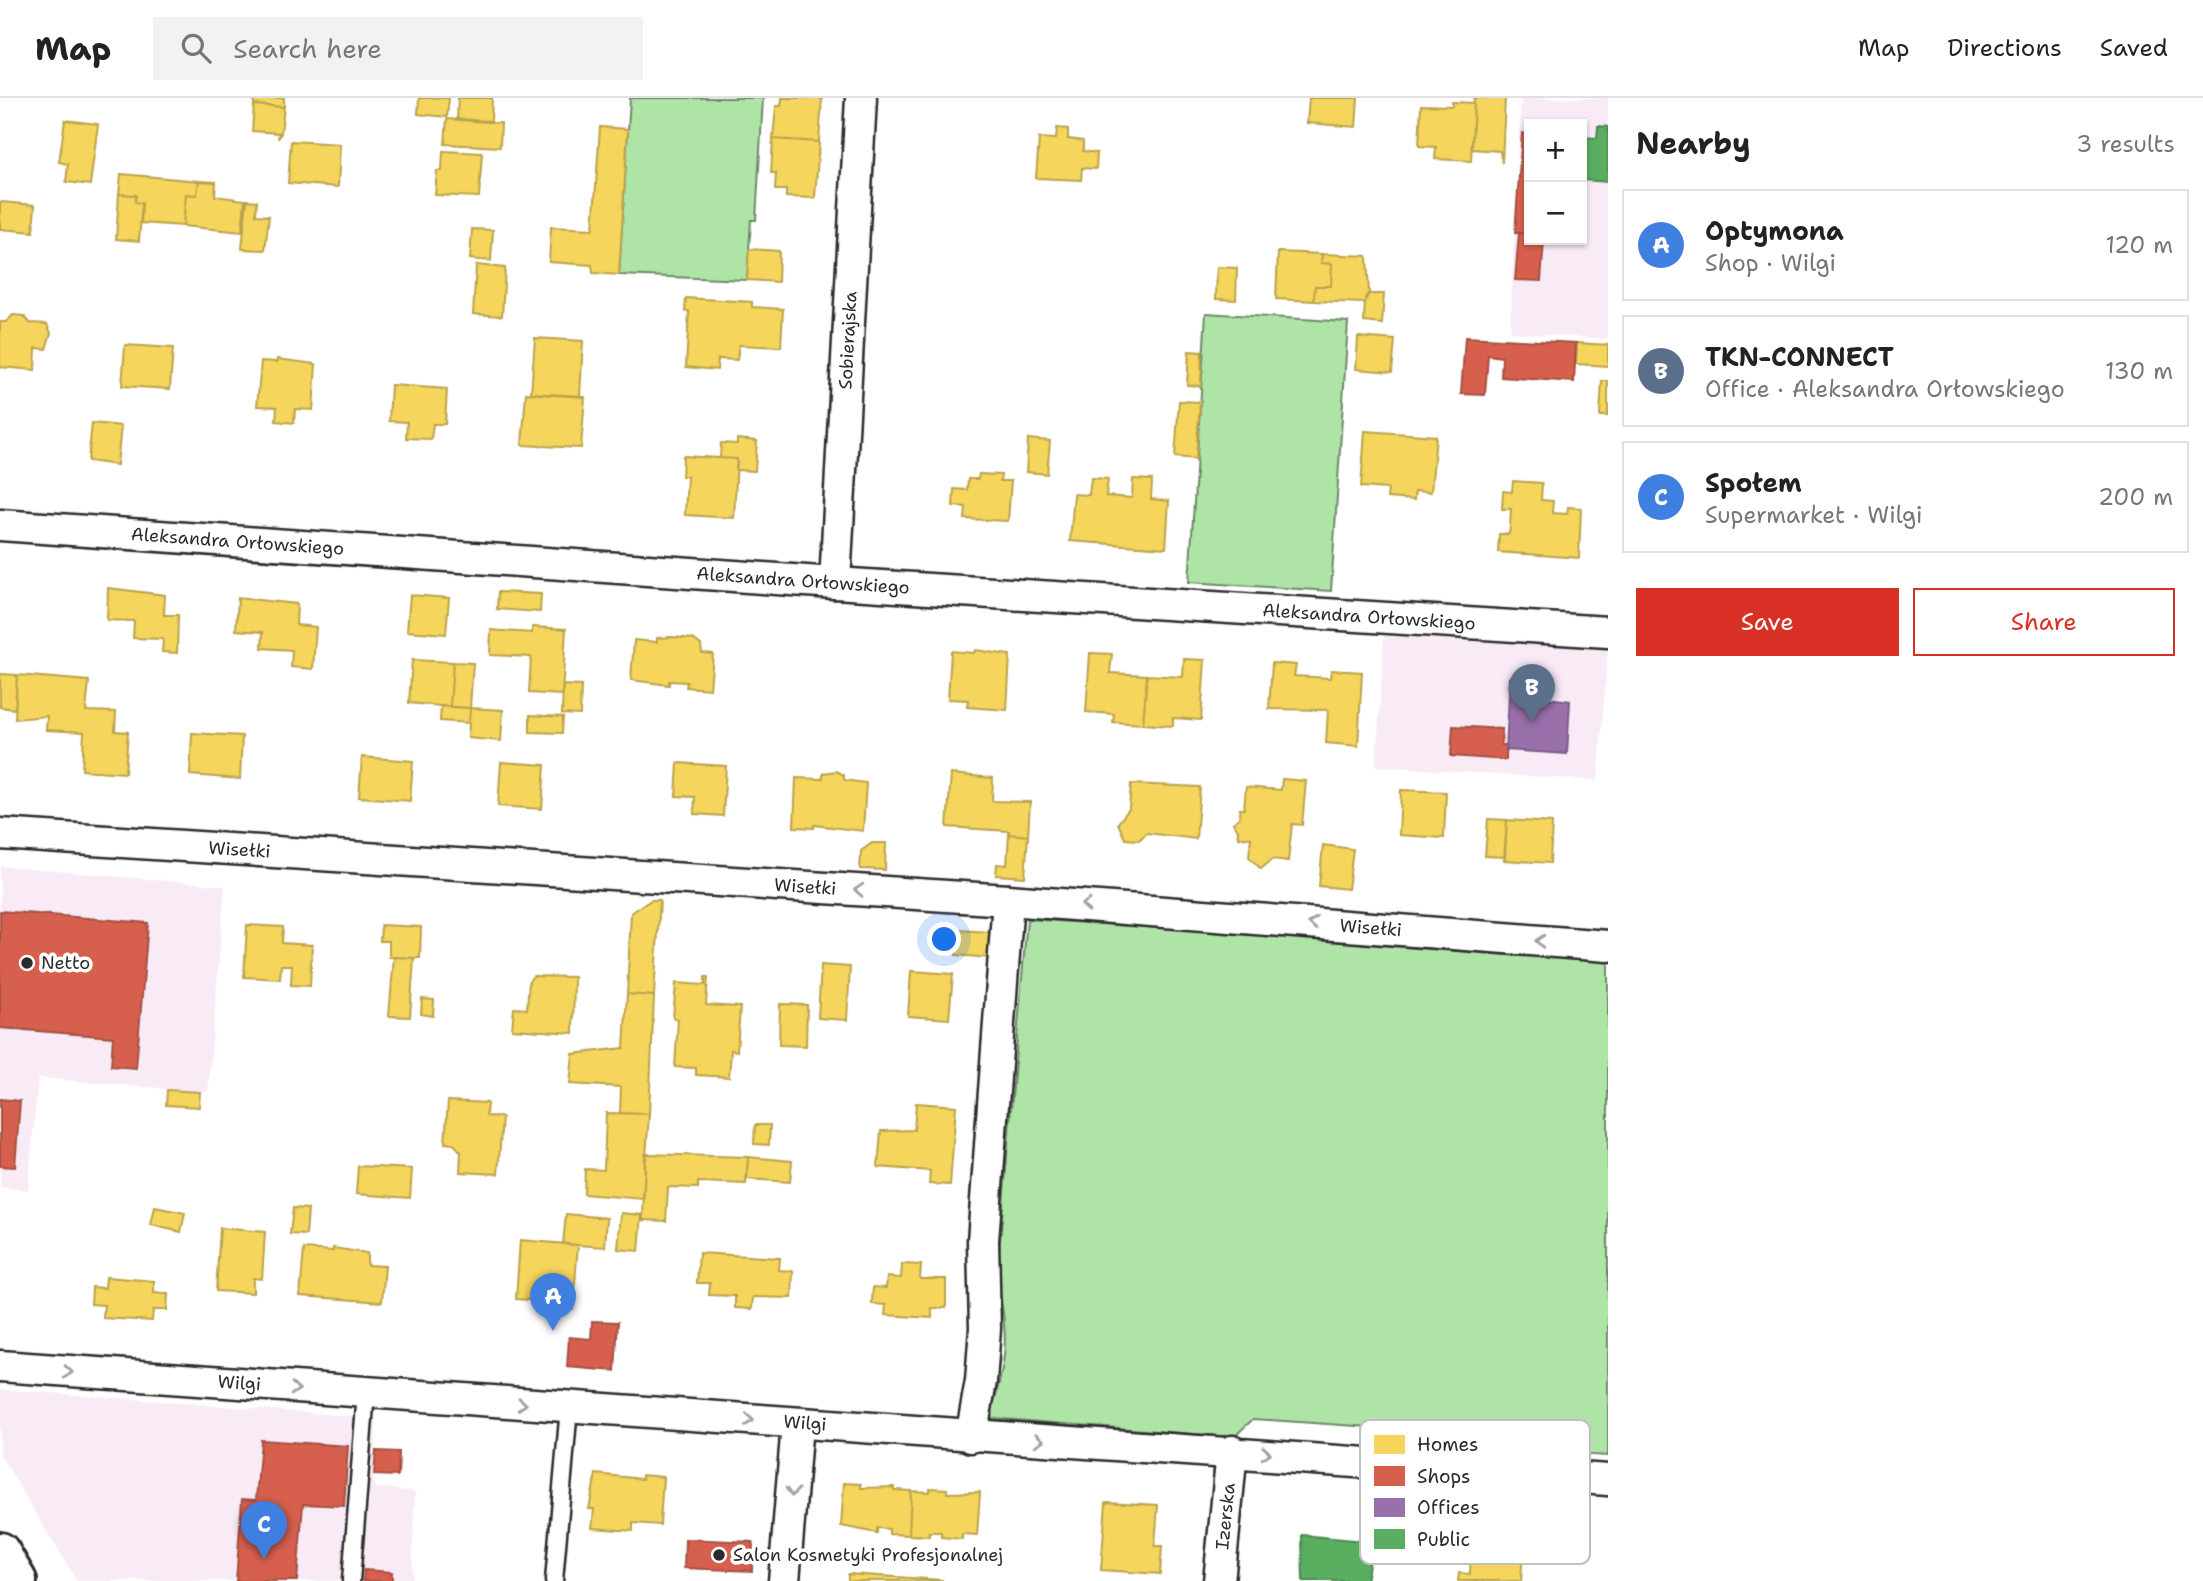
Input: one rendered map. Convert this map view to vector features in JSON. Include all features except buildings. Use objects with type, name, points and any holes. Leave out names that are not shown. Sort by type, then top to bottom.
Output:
[{"type":"main road","points":[[0,1552],[17,1581]]},
{"type":"street","name":"Sobierajska","points":[[835,583],[861,98]]},
{"type":"street","name":"Aleksandra Orłowskiego","points":[[0,525],[835,583],[1608,632]]},
{"type":"street","name":"Wisełki","points":[[0,834],[1008,900],[1608,946]]},
{"type":"street","points":[[971,1437],[981,1381],[985,1328],[983,1241],[1008,900]]},
{"type":"street","name":"Wilgi","points":[[0,1366],[971,1437],[1360,1461]]},
{"type":"street","points":[[784,1581],[797,1424]]},
{"type":"street","name":"Izerska","points":[[1219,1581],[1232,1451]]},
{"type":"street","name":"Wilgi","points":[[1590,1479],[1608,1480]]},
{"type":"lane","points":[[351,1581],[366,1393]]},
{"type":"lane","points":[[554,1581],[569,1407]]},
{"type":"shaded area","points":[[1521,98],[1608,98],[1608,339],[1510,332]]},
{"type":"shaded area","points":[[1384,636],[1608,649],[1598,781],[1376,766]]},
{"type":"shaded area","points":[[0,866],[225,886],[208,1092],[38,1078],[28,1190],[0,1187]]},
{"type":"shaded area","points":[[0,1389],[376,1418],[374,1487],[415,1492],[412,1581],[77,1581],[0,1455]]},
{"type":"green space","points":[[630,98],[763,98],[756,220],[751,220],[747,280],[619,275]]},
{"type":"green space","points":[[1206,313],[1348,322],[1331,591],[1189,582]]},
{"type":"green space","points":[[1027,919],[1608,958],[1608,1456],[1590,1455],[1590,1420],[1360,1420],[1360,1426],[1253,1419],[1234,1437],[989,1418],[1000,1380],[1005,1348],[997,1276]]},
{"type":"place","name":"TKN-CONNECT","points":[[1532,722]]},
{"type":"place","name":"Netto","points":[[27,963]]},
{"type":"place","name":"Optymona","points":[[553,1331]]},
{"type":"place","name":"Salon Kosmetyki Profesjonalnej","points":[[719,1555]]},
{"type":"place","name":"Społem","points":[[264,1559]]}]
